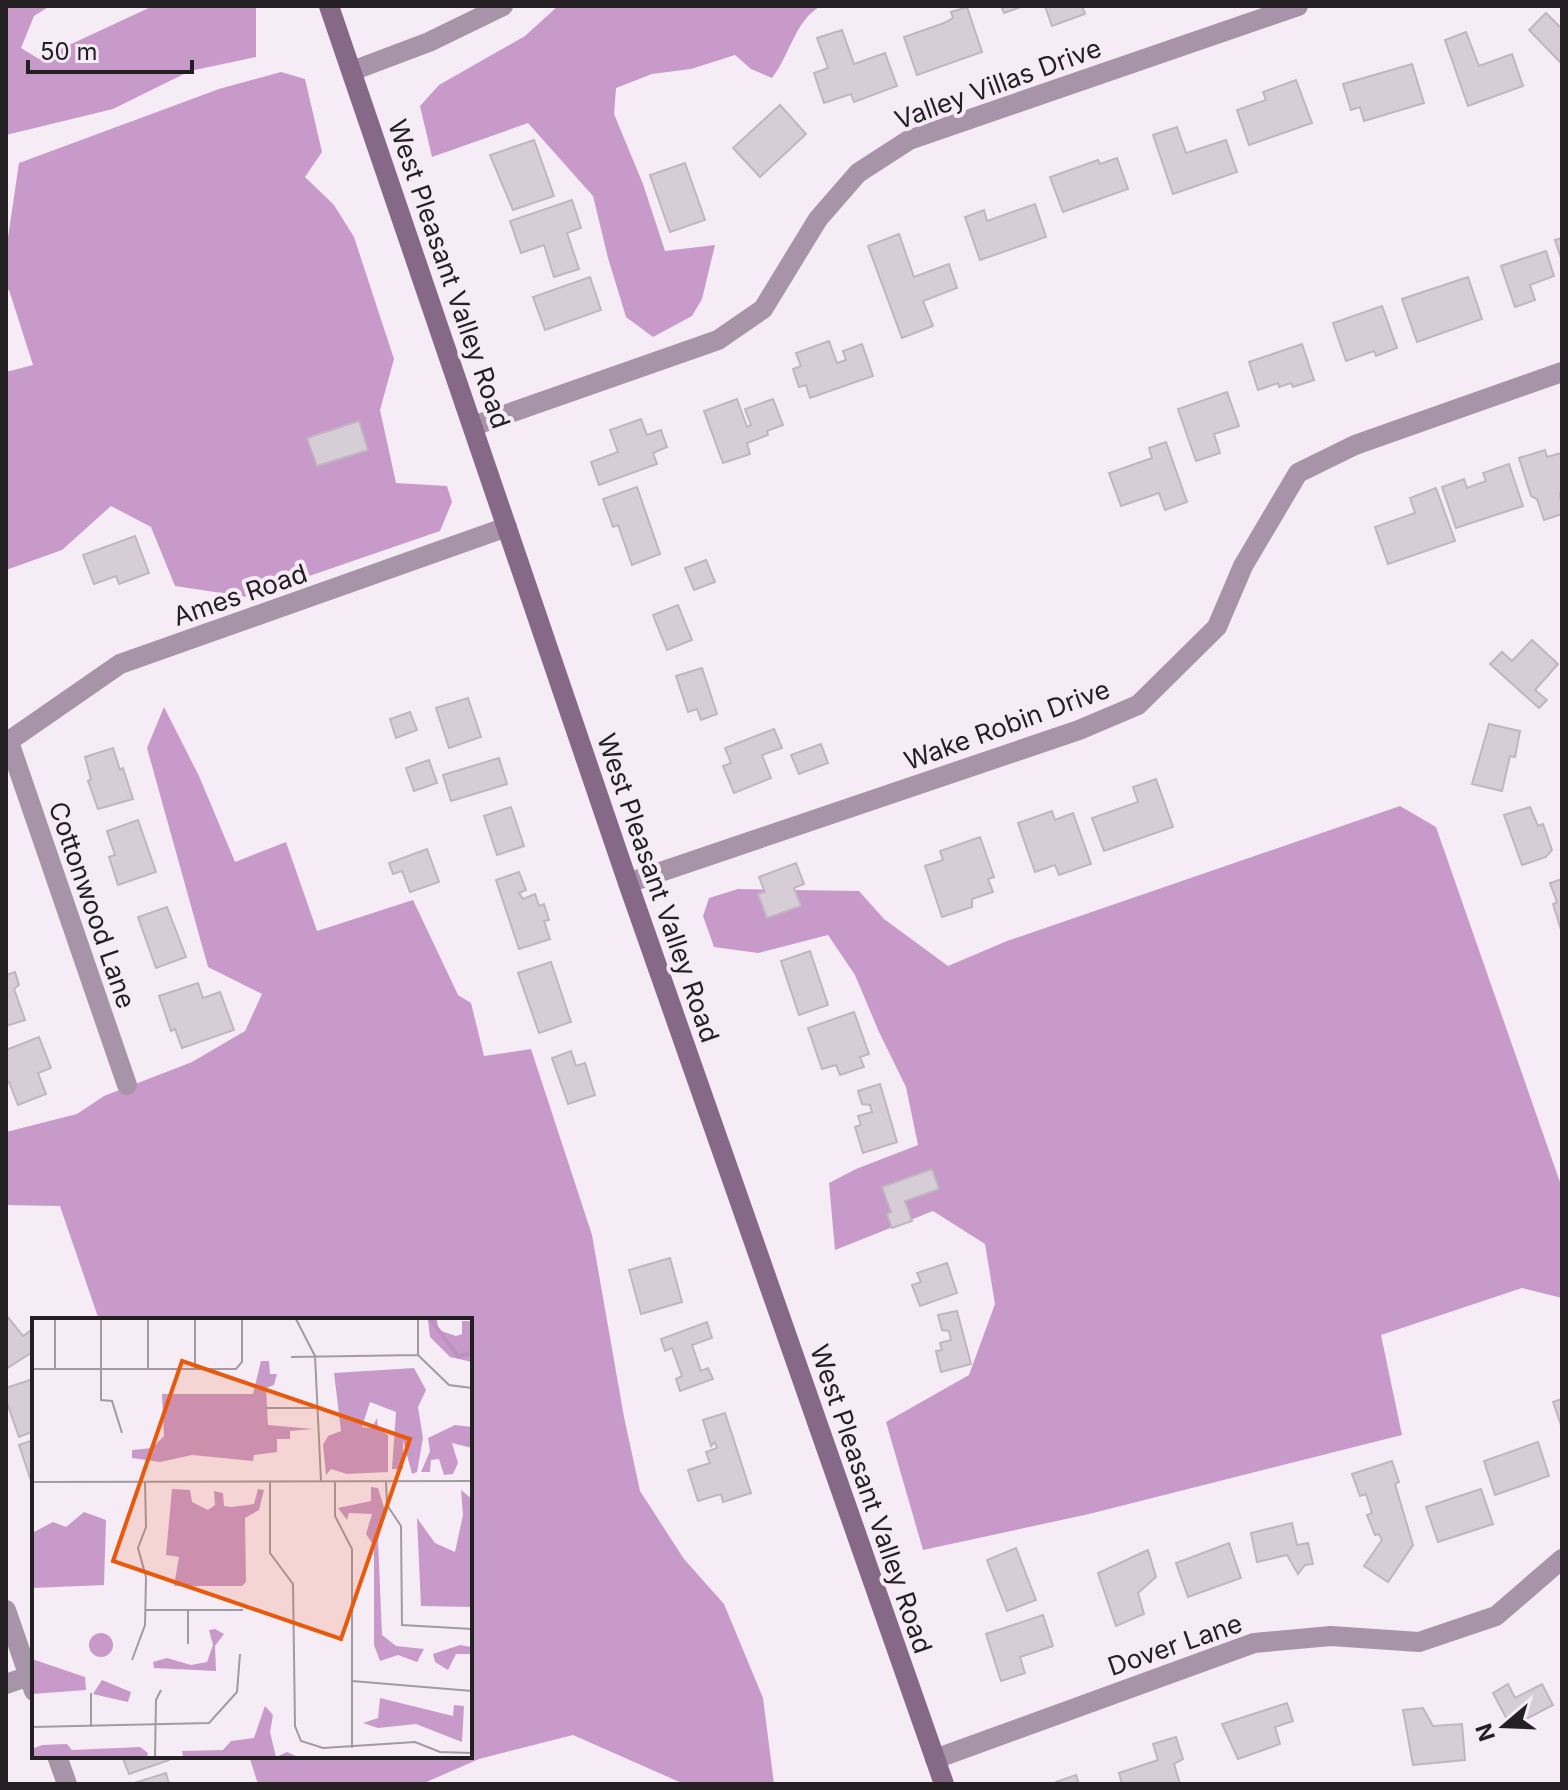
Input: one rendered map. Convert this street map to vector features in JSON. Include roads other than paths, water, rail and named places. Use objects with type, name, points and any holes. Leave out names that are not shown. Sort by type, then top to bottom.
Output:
[{"type":"main road","name":"West Pleasant Valley Road","points":[[329,6],[628,883],[944,1784]]},
{"type":"street","points":[[352,71],[429,42],[503,6]]},
{"type":"street","name":"Valley Villas Drive","points":[[473,426],[718,340],[763,309],[818,219],[858,173],[909,140],[1298,6]]},
{"type":"street","name":"Wake Robin Drive","points":[[628,883],[1079,730],[1138,705],[1217,627],[1243,566],[1298,473],[1355,445],[1562,372]]},
{"type":"street","name":"Ames Road","points":[[7,743],[120,664],[507,527]]},
{"type":"street","name":"Cottonwood Lane","points":[[7,743],[127,1085]]},
{"type":"street","name":"Dover Lane","points":[[935,1759],[1254,1643],[1331,1636],[1419,1642],[1496,1616],[1562,1559]]},
{"type":"street","points":[[6,1610],[31,1684],[6,1684]]},
{"type":"street","points":[[58,1758],[67,1784]]}]
